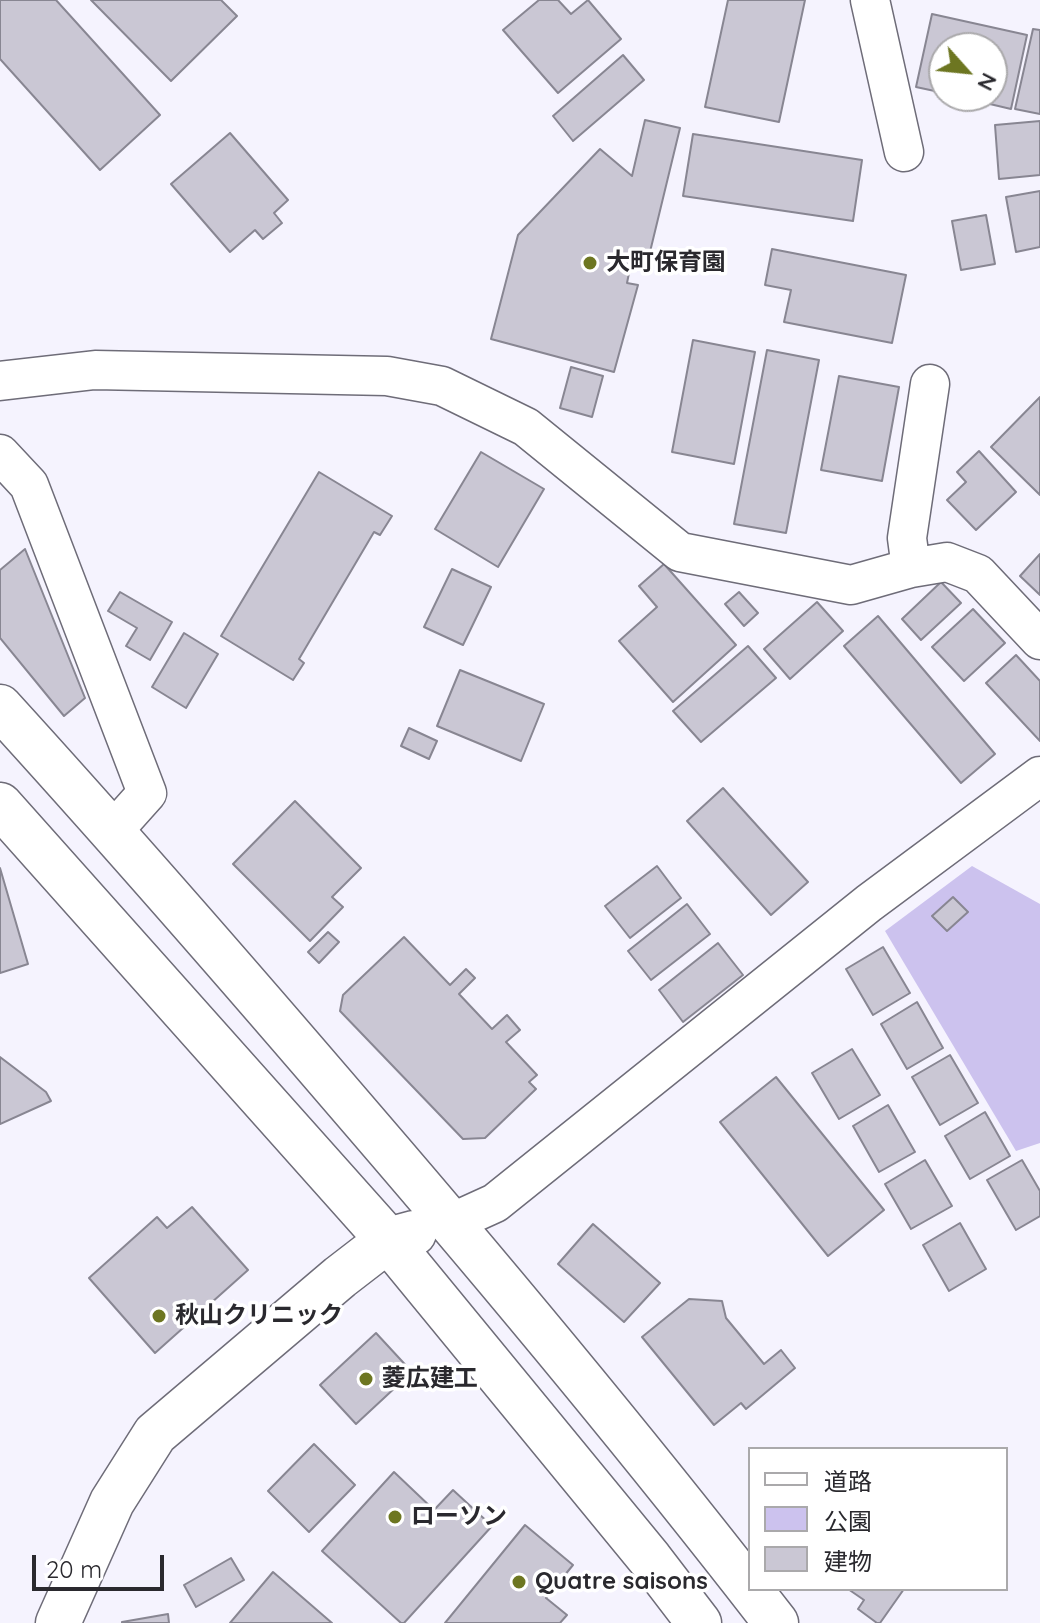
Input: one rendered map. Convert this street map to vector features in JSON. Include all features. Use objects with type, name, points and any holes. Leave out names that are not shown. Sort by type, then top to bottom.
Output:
[{"type":"street","points":[[870,0],[904,152]]},
{"type":"street","points":[[0,381],[95,370],[387,376],[442,386],[526,427],[680,552],[851,585],[911,568],[947,562],[978,574],[1040,640]]},
{"type":"street","points":[[911,568],[907,538],[930,384]]},
{"type":"street","points":[[0,454],[29,485],[147,793],[113,831]]},
{"type":"street","points":[[0,707],[113,831],[451,1223],[748,1587]]},
{"type":"street","points":[[58,1623],[112,1502],[155,1434],[388,1240],[451,1223],[495,1203],[869,903],[1040,776]]},
{"type":"street","points":[[0,805],[388,1240],[699,1623]]},
{"type":"street","points":[[751,1591],[776,1623]]},
{"type":"green space","points":[[972,866],[1040,904],[1040,1143],[1016,1151],[885,931]]},
{"type":"building","points":[[0,0],[56,0],[160,115],[100,170],[0,59]]},
{"type":"building","points":[[91,0],[221,0],[237,16],[171,81]]},
{"type":"building","points":[[539,0],[558,0],[571,14],[588,0],[621,39],[558,93],[503,30]]},
{"type":"building","points":[[728,0],[805,0],[779,122],[705,107]]},
{"type":"building","points":[[932,14],[1027,35],[1011,109],[1008,108],[1008,32],[928,32]]},
{"type":"building","points":[[1033,29],[1040,30],[1040,114],[1015,109]]},
{"type":"building","points":[[928,32],[928,90],[916,87]]},
{"type":"building","points":[[623,55],[644,80],[573,141],[553,116]]},
{"type":"building","points":[[645,120],[680,128],[649,256],[633,253],[627,283],[638,285],[614,372],[491,339],[518,235],[600,149],[632,176]]},
{"type":"building","points":[[1040,121],[1040,175],[999,179],[995,125]]},
{"type":"building","points":[[230,133],[288,200],[274,213],[282,223],[263,239],[255,230],[230,252],[171,184]]},
{"type":"building","points":[[693,134],[862,160],[853,221],[683,196]]},
{"type":"building","points":[[1040,191],[1040,247],[1016,252],[1006,197]]},
{"type":"building","points":[[986,215],[995,264],[961,270],[952,221]]},
{"type":"building","points":[[772,249],[906,275],[892,343],[784,322],[791,290],[765,285]]},
{"type":"building","points":[[693,340],[755,352],[734,464],[672,452]]},
{"type":"building","points":[[767,350],[819,360],[786,533],[734,524]]},
{"type":"building","points":[[571,367],[603,376],[592,417],[560,408]]},
{"type":"building","points":[[839,376],[899,387],[882,481],[821,470]]},
{"type":"building","points":[[1040,397],[1040,495],[991,447]]},
{"type":"building","points":[[979,451],[1016,492],[976,530],[947,500],[966,482],[957,472]]},
{"type":"building","points":[[481,452],[544,489],[498,567],[435,529]]},
{"type":"building","points":[[319,472],[392,516],[380,535],[374,532],[299,659],[304,663],[293,680],[221,636]]},
{"type":"building","points":[[25,549],[85,698],[64,716],[0,638],[0,570]]},
{"type":"building","points":[[1040,554],[1040,595],[1020,576]]},
{"type":"building","points":[[664,564],[736,645],[673,702],[619,641],[657,607],[639,586]]},
{"type":"building","points":[[452,569],[491,587],[463,645],[424,627]]},
{"type":"building","points":[[941,582],[961,603],[921,640],[902,619]]},
{"type":"building","points":[[120,592],[172,622],[150,660],[126,646],[137,628],[108,611]]},
{"type":"building","points":[[739,592],[758,613],[744,626],[725,604]]},
{"type":"building","points":[[817,602],[843,631],[790,679],[764,649]]},
{"type":"building","points":[[973,609],[1005,643],[964,681],[932,647]]},
{"type":"building","points":[[878,616],[995,754],[961,783],[844,646]]},
{"type":"building","points":[[184,633],[218,654],[186,708],[152,687]]},
{"type":"building","points":[[748,646],[776,678],[701,742],[673,711]]},
{"type":"building","points":[[1016,655],[1040,681],[1040,741],[986,683]]},
{"type":"building","points":[[460,670],[544,704],[521,761],[437,726]]},
{"type":"building","points":[[409,728],[437,741],[429,759],[401,746]]},
{"type":"building","points":[[723,788],[808,882],[771,915],[687,821]]},
{"type":"building","points":[[295,801],[361,868],[332,897],[343,907],[310,941],[233,864]]},
{"type":"building","points":[[657,866],[681,898],[630,938],[605,906]]},
{"type":"building","points":[[0,868],[28,964],[0,973]]},
{"type":"building","points":[[953,897],[968,912],[947,931],[932,916]]},
{"type":"building","points":[[687,904],[710,934],[651,980],[628,951]]},
{"type":"building","points":[[328,932],[339,942],[319,963],[308,952]]},
{"type":"building","points":[[404,937],[450,985],[466,969],[475,978],[459,994],[492,1029],[507,1015],[520,1030],[506,1042],[537,1075],[529,1082],[536,1089],[485,1138],[463,1139],[340,1011],[343,995]]},
{"type":"building","points":[[718,943],[743,975],[683,1022],[659,990]]},
{"type":"building","points":[[883,947],[910,993],[873,1015],[846,969]]},
{"type":"building","points":[[917,1002],[943,1048],[907,1069],[881,1024]]},
{"type":"building","points":[[852,1049],[880,1095],[839,1119],[812,1073]]},
{"type":"building","points":[[950,1055],[978,1103],[940,1125],[912,1077]]},
{"type":"building","points":[[0,1057],[46,1092],[51,1101],[0,1124]]},
{"type":"building","points":[[776,1077],[884,1210],[828,1256],[720,1122]]},
{"type":"building","points":[[888,1105],[915,1152],[879,1172],[853,1126]]},
{"type":"building","points":[[985,1112],[1010,1156],[970,1179],[945,1136]]},
{"type":"building","points":[[925,1160],[952,1206],[911,1229],[885,1184]]},
{"type":"building","points":[[1022,1160],[1040,1191],[1040,1216],[1016,1230],[987,1180]]},
{"type":"building","name":"秋山クリニック","points":[[192,1207],[248,1270],[155,1353],[89,1278],[157,1217],[167,1228]]},
{"type":"building","points":[[960,1223],[986,1269],[949,1291],[923,1245]]},
{"type":"building","points":[[593,1224],[660,1283],[624,1322],[558,1264]]},
{"type":"building","points":[[689,1299],[722,1301],[726,1318],[764,1364],[781,1350],[795,1368],[746,1409],[741,1403],[714,1425],[642,1337]]},
{"type":"building","name":"菱広建工","points":[[376,1333],[412,1372],[356,1424],[320,1385]]},
{"type":"building","points":[[314,1444],[355,1485],[309,1532],[268,1491]]},
{"type":"building","points":[[394,1472],[434,1510],[453,1490],[492,1526],[404,1623],[322,1551]]},
{"type":"building","name":"Quatre saisons","points":[[525,1525],[573,1565],[546,1598],[567,1615],[560,1623],[445,1623]]},
{"type":"building","points":[[231,1558],[244,1580],[196,1607],[184,1585]]},
{"type":"building","points":[[273,1572],[332,1623],[230,1623]]},
{"type":"building","points":[[851,1591],[903,1591],[880,1623],[858,1609],[864,1600]]},
{"type":"building","points":[[168,1614],[169,1623],[122,1623],[122,1622]]},
{"type":"place","name":"大町保育園","points":[[590,263]]},
{"type":"place","name":"秋山クリニック","points":[[159,1316]]},
{"type":"place","name":"菱広建工","points":[[366,1379]]},
{"type":"place","name":"ローソン","points":[[395,1517]]},
{"type":"place","name":"Quatre saisons","points":[[519,1582]]}]
